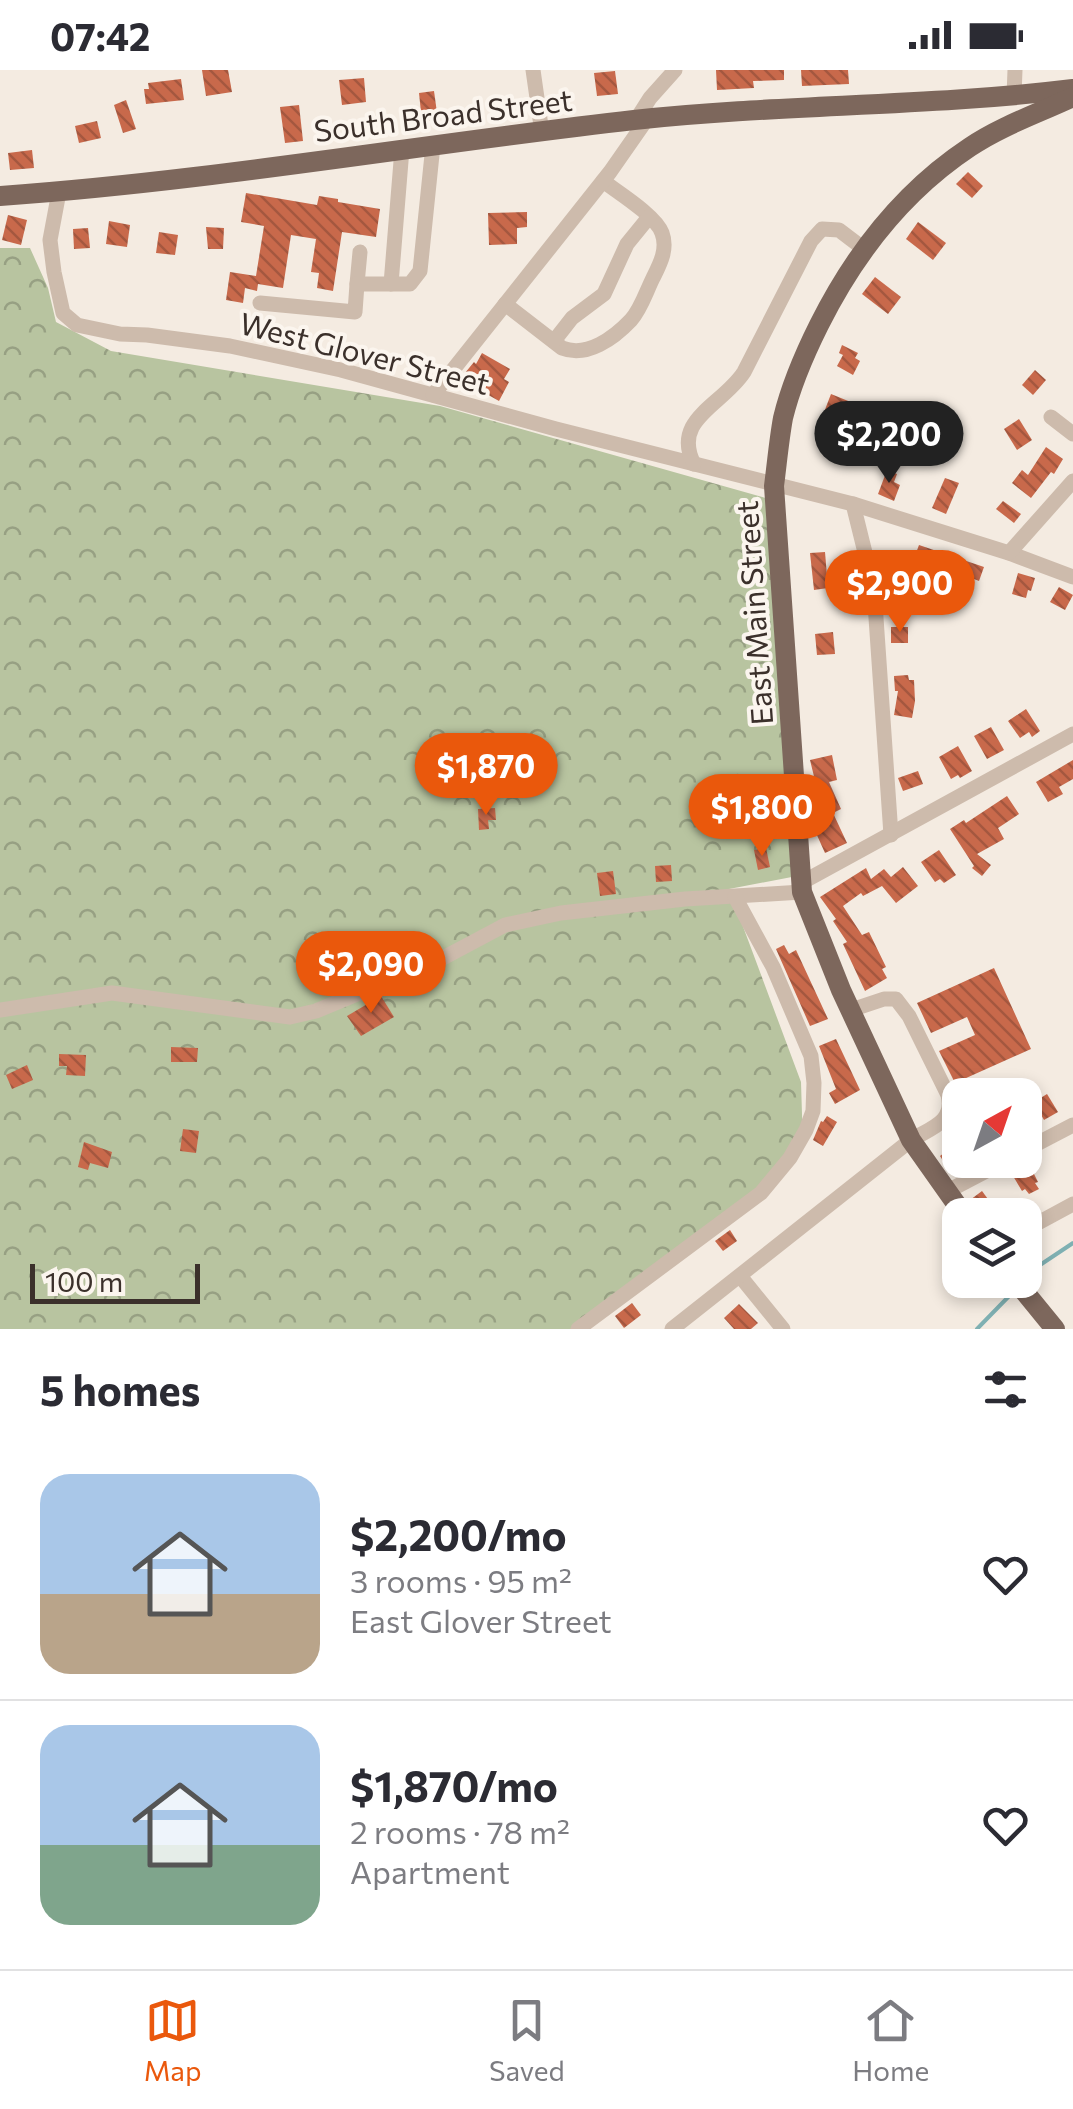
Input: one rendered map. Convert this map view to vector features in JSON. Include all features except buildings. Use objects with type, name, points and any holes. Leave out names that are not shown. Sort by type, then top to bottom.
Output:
[{"type":"main road","name":"South Broad Street","points":[[0,196],[59,192],[642,119],[1073,89]]},
{"type":"main road","points":[[1014,96],[1016,122]]},
{"type":"main road","name":"East Main Street","points":[[951,1198],[911,1140],[850,1010],[801,888],[774,486],[783,418],[804,353],[864,248],[930,175],[972,145],[1073,97]]},
{"type":"main road","points":[[1029,1298],[1055,1329]]},
{"type":"street","points":[[533,70],[542,132]]},
{"type":"street","points":[[433,395],[604,181],[642,119],[650,98],[675,70]]},
{"type":"street","points":[[1014,96],[1015,70]]},
{"type":"street","points":[[357,284],[410,284],[420,271],[433,145]]},
{"type":"street","points":[[391,284],[402,149]]},
{"type":"street","points":[[505,304],[571,351],[582,352],[611,338],[632,318],[661,261],[661,228],[604,181]]},
{"type":"street","name":"West Glover Street","points":[[59,192],[50,240],[54,272],[63,313],[77,325],[120,334],[230,346],[340,370],[853,504],[1073,577]]},
{"type":"street","points":[[554,341],[572,318],[604,294],[628,244],[649,217]]},
{"type":"street","points":[[694,464],[687,451],[691,427],[744,372],[811,241],[822,229],[839,230],[864,248]]},
{"type":"street","points":[[260,303],[355,312],[360,252]]},
{"type":"street","points":[[1051,417],[1073,434]]},
{"type":"street","points":[[1009,553],[1073,481]]},
{"type":"street","points":[[853,504],[874,589],[891,835]]},
{"type":"street","points":[[0,1010],[112,993],[290,1017],[443,958],[504,925],[561,913],[801,888],[1073,734]]},
{"type":"street","points":[[578,1329],[761,1193],[790,1158],[813,1111],[810,1056],[773,967],[735,897]]},
{"type":"street","points":[[672,1329],[911,1140],[947,1118],[952,1108],[948,1095],[909,1016],[896,999],[850,1010]]},
{"type":"street","points":[[1042,1142],[1073,1126]]},
{"type":"street","points":[[946,1192],[973,1178]]},
{"type":"street","points":[[1042,1221],[1073,1204]]},
{"type":"street","points":[[740,1276],[782,1329]]},
{"type":"green space","points":[[0,248],[30,248],[48,288],[56,322],[111,351],[440,406],[773,500],[797,876],[729,889],[801,1082],[803,1147],[771,1182],[585,1329],[0,1329]]},
{"type":"waterway","points":[[1042,1264],[1073,1243]]},
{"type":"waterway","points":[[977,1329],[1007,1298]]}]
